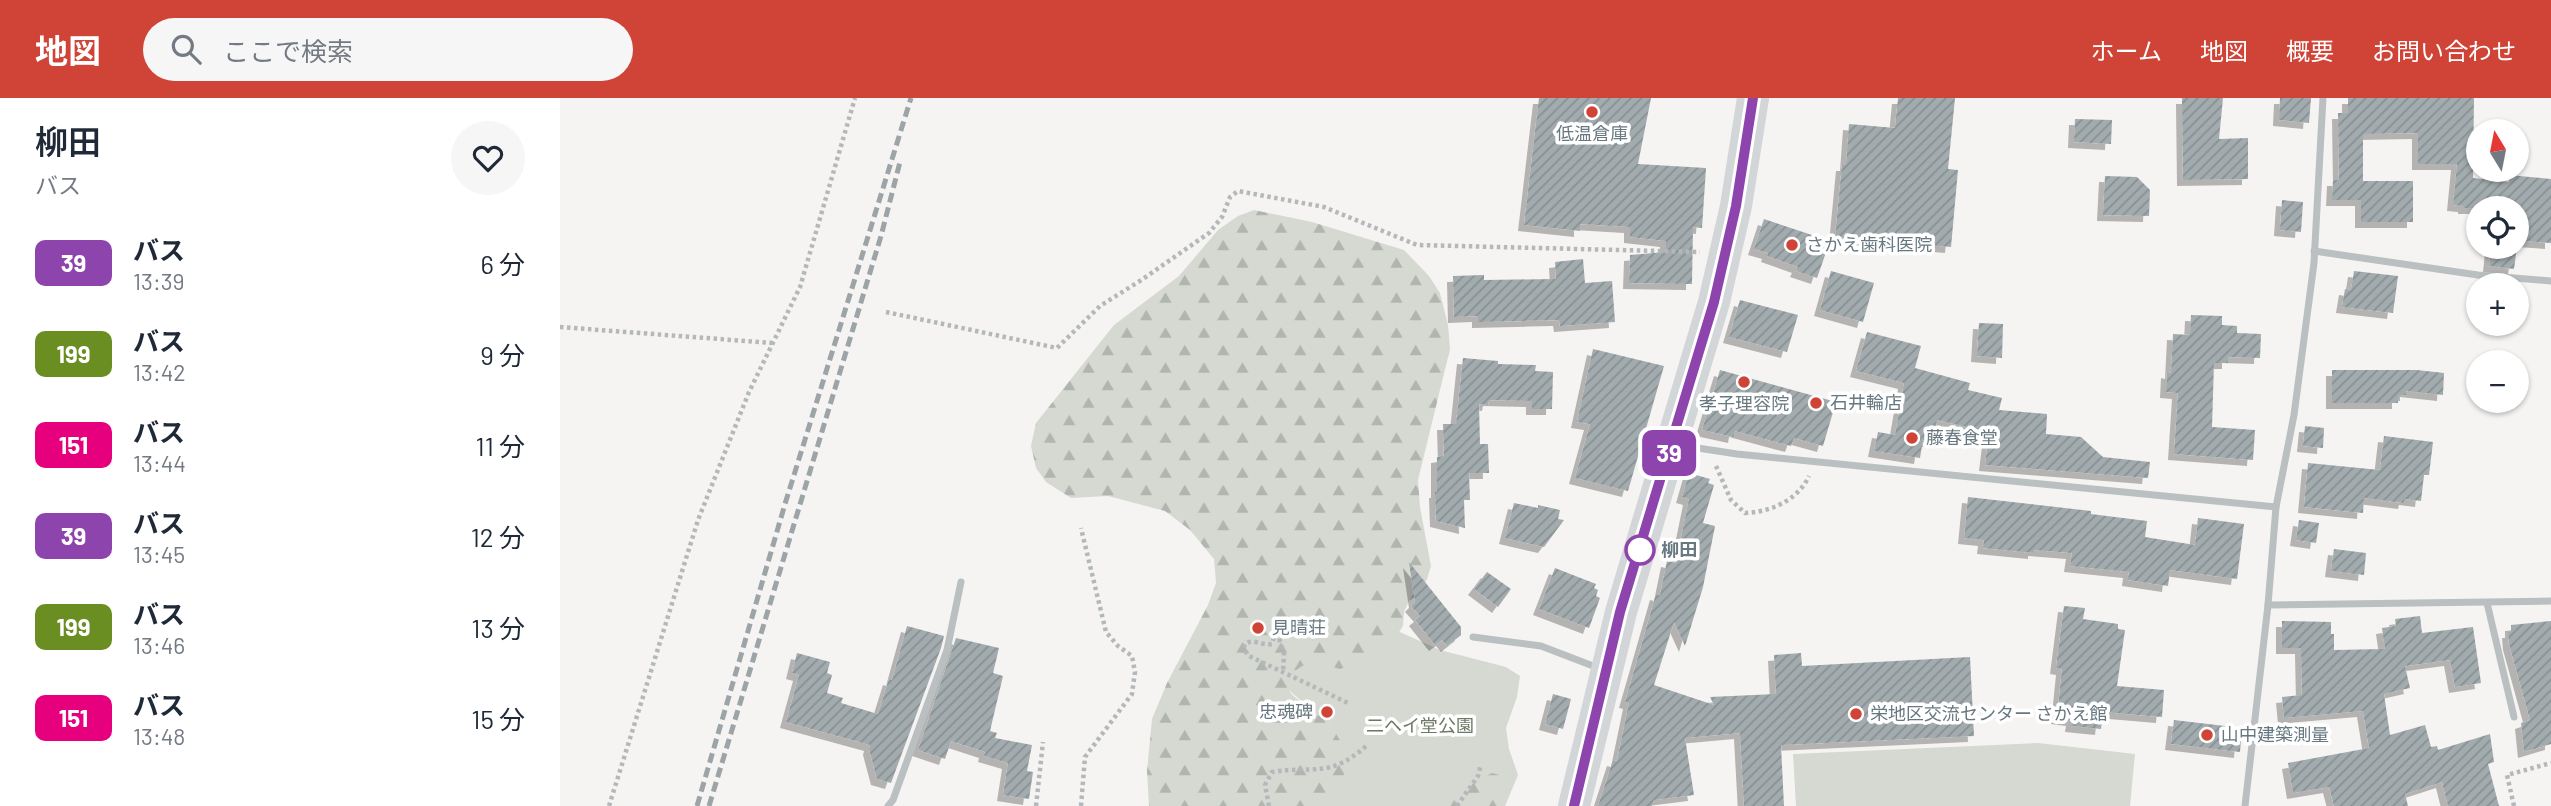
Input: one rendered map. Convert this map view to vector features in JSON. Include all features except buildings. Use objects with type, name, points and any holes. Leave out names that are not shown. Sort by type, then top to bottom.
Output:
[{"type":"highway","points":[[1574,806],[1620,612],[1714,302],[1736,206],[1753,98]]},
{"type":"street","points":[[2245,806],[2276,508],[2294,415],[2314,251],[2323,98]]},
{"type":"street","points":[[2314,251],[2479,275],[2551,281]]},
{"type":"street","points":[[1672,444],[1812,461],[2276,508]]},
{"type":"street","points":[[888,806],[893,800],[947,650],[961,582]]},
{"type":"street","points":[[2268,605],[2551,601]]},
{"type":"street","points":[[2487,603],[2514,717]]},
{"type":"street","points":[[1473,637],[1541,646],[1606,671]]},
{"type":"path","points":[[609,806],[698,520],[749,392],[800,287],[855,98]]},
{"type":"path","points":[[886,312],[1057,348],[1100,306],[1209,233],[1222,217],[1230,197],[1238,191],[1324,207],[1417,245],[1725,253]]},
{"type":"path","points":[[560,327],[773,343]]},
{"type":"path","points":[[1711,450],[1731,500],[1745,513],[1775,508],[1801,491],[1809,477],[1812,461]]},
{"type":"path","points":[[1081,528],[1106,632],[1118,646],[1132,656],[1135,672],[1132,694],[1085,757],[1081,806]]},
{"type":"path","points":[[1274,617],[1284,654],[1283,672]]},
{"type":"path","points":[[1276,630],[1272,644],[1265,646],[1254,641],[1247,642],[1244,645],[1247,655],[1348,703]]},
{"type":"path","points":[[1037,806],[1043,742]]},
{"type":"path","points":[[1269,806],[1265,785],[1272,772],[1331,768],[1342,764],[1366,746]]},
{"type":"path","points":[[2514,806],[2507,775],[2551,762]]},
{"type":"path","points":[[1457,806],[1478,776],[1481,764]]},
{"type":"green space","points":[[1254,210],[1312,222],[1404,250],[1429,276],[1440,293],[1448,325],[1450,349],[1418,480],[1431,566],[1420,593],[1409,601],[1404,612],[1403,626],[1393,642],[1375,655],[1340,669],[1326,665],[1302,666],[1289,681],[1290,692],[1328,724],[1342,745],[1345,755],[1344,775],[1329,806],[1149,806],[1147,771],[1152,719],[1167,683],[1208,605],[1216,583],[1214,559],[1190,530],[1165,511],[1108,496],[1071,498],[1046,482],[1036,468],[1031,446],[1036,423],[1114,325],[1179,276],[1218,230],[1238,216]]},
{"type":"green space","name":"二ヘイ堂公園","points":[[1245,592],[1384,625],[1440,650],[1506,667],[1520,676],[1517,697],[1506,728],[1509,749],[1518,775],[1505,806],[1242,806],[1341,742],[1330,726],[1290,691]]},
{"type":"green space","points":[[2038,743],[2135,754],[2130,806],[1796,806],[1793,754]]},
{"type":"green space","points":[[1492,773],[1507,777],[1509,786],[1498,806],[1447,806],[1470,785]]},
{"type":"railway","points":[[697,806],[785,504],[911,98]]},
{"type":"railway","points":[[709,806],[881,236],[900,162]]},
{"type":"bus line","name":"39","points":[[1574,806],[1620,612],[1714,302],[1736,206],[1753,98]]},
{"type":"place","name":"低温倉庫","points":[[1592,112]]},
{"type":"place","name":"さかえ歯科医院","points":[[1792,245]]},
{"type":"place","name":"孝子理容院","points":[[1744,382]]},
{"type":"place","name":"石井輪店","points":[[1816,403]]},
{"type":"place","name":"藤春食堂","points":[[1912,438]]},
{"type":"place","name":"柳田","points":[[1640,550]]},
{"type":"place","name":"見晴荘","points":[[1258,628]]},
{"type":"place","name":"忠魂碑","points":[[1327,712]]},
{"type":"place","name":"栄地区交流センター さかえ館","points":[[1856,714]]},
{"type":"place","name":"山中建築測量","points":[[2207,735]]}]
